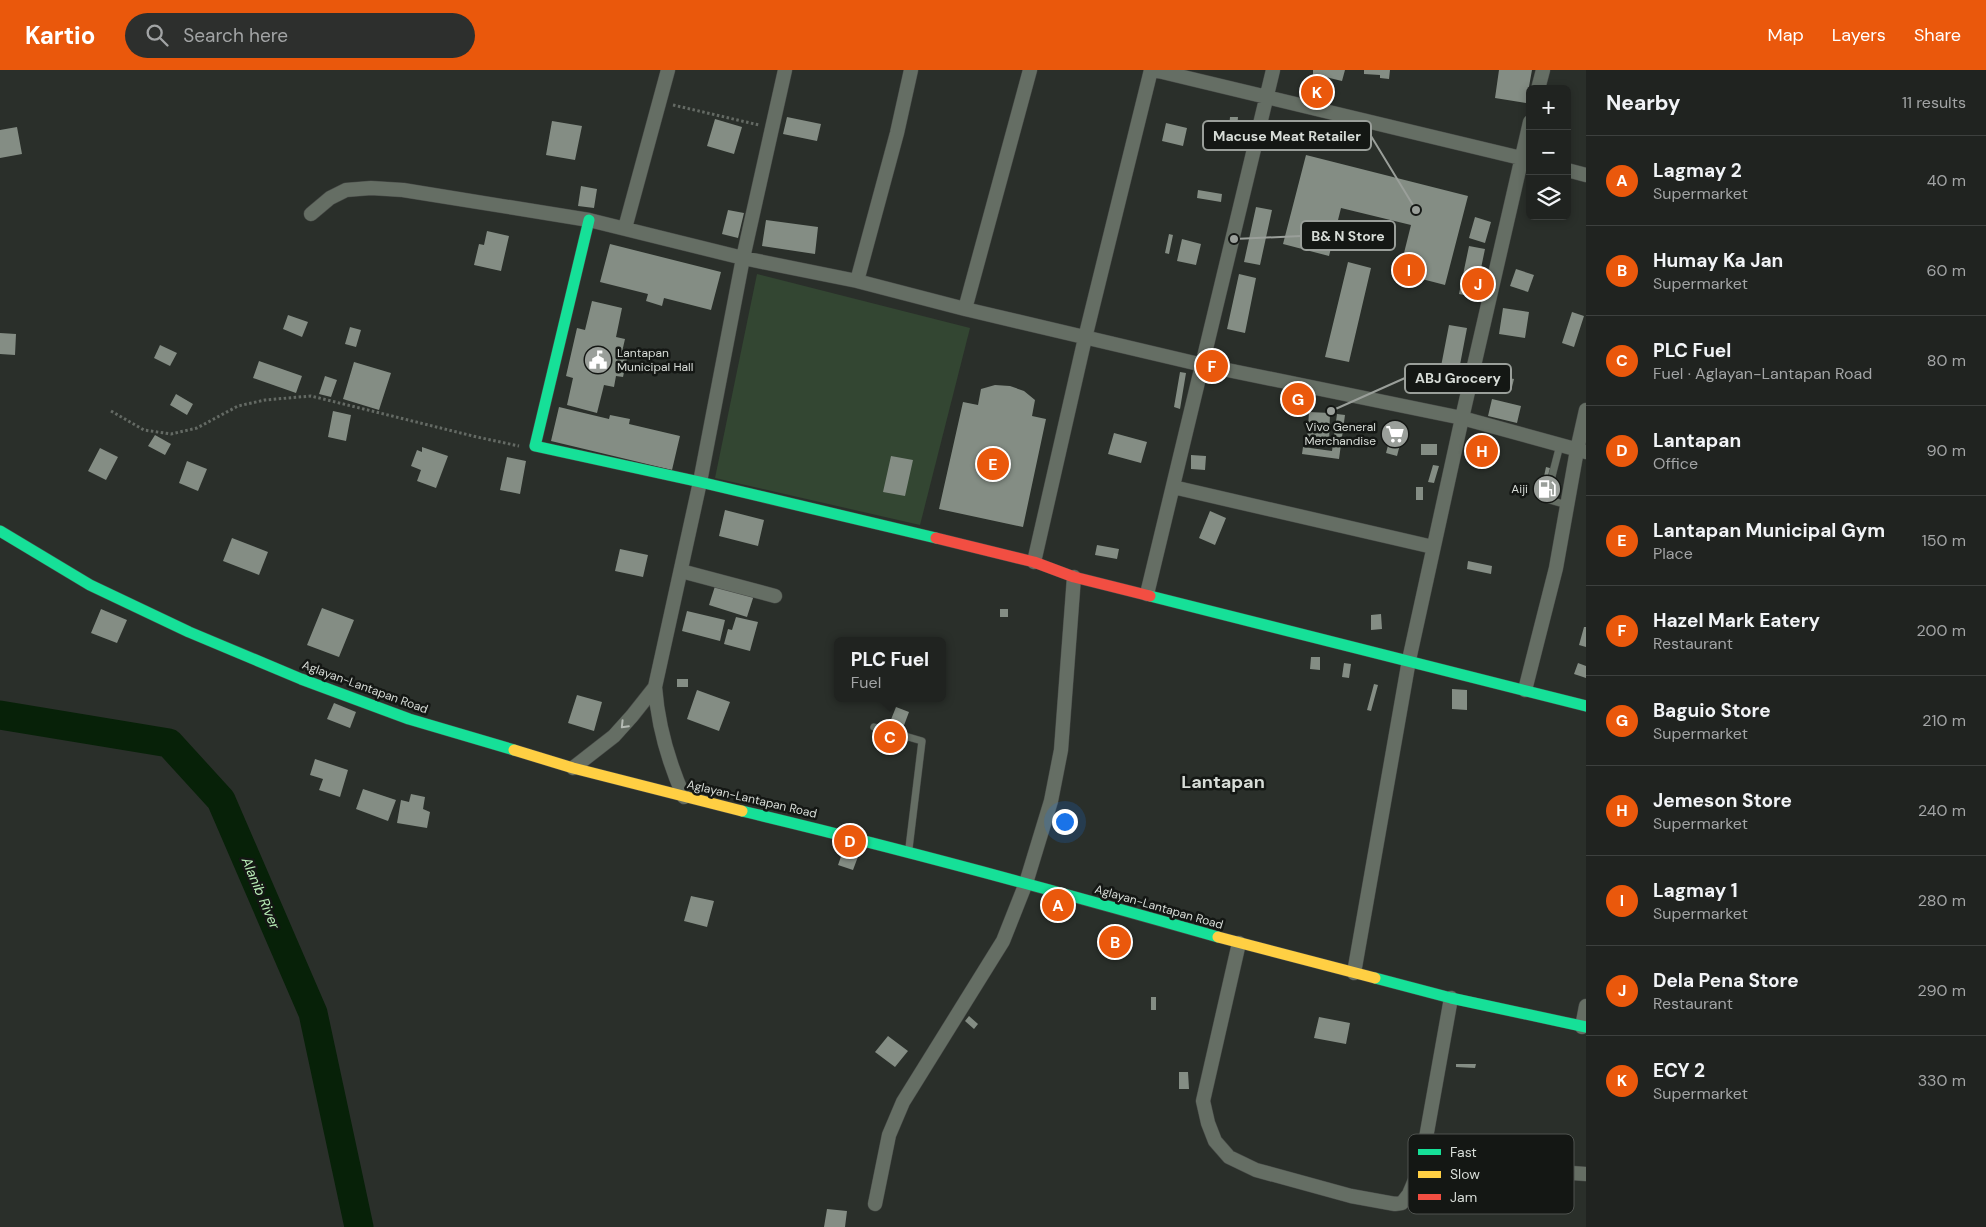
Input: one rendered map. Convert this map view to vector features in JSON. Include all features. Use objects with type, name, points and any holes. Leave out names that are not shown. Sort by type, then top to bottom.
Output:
[{"type":"main road","points":[[589,220],[535,446],[700,482],[1034,562],[1074,577],[1586,706]]},
{"type":"main road","name":"Aglayan-Lantapan Road","points":[[0,531],[90,585],[189,632],[301,679],[410,719],[572,768],[909,852],[1026,883],[1239,944],[1451,998],[1584,1027]]},
{"type":"street","points":[[625,228],[668,70]]},
{"type":"street","points":[[684,797],[665,748],[657,714],[655,687],[700,482],[743,258],[785,70]]},
{"type":"street","points":[[857,281],[897,133],[911,70]]},
{"type":"street","points":[[965,310],[1030,70]]},
{"type":"street","points":[[1034,562],[1085,338],[1152,70],[1525,159]]},
{"type":"street","points":[[1147,594],[1273,70]]},
{"type":"street","points":[[1539,85],[1543,70]]},
{"type":"street","points":[[1354,973],[1409,660],[1462,418],[1525,159],[1529,130]]},
{"type":"street","points":[[1571,171],[1586,175]]},
{"type":"street","points":[[311,214],[330,198],[346,190],[370,188],[403,190],[589,220],[743,258],[857,281],[965,310],[1203,365],[1462,418],[1581,451]]},
{"type":"street","points":[[1525,690],[1556,568],[1567,505],[1581,451],[1586,410]]},
{"type":"street","points":[[1173,486],[1433,547]]},
{"type":"street","points":[[681,571],[775,596]]},
{"type":"street","points":[[875,1204],[888,1135],[903,1102],[1002,941],[1026,883],[1051,801],[1061,750],[1074,577]]},
{"type":"street","points":[[572,768],[614,736],[655,687]]},
{"type":"street","points":[[1239,944],[1204,1101],[1208,1123],[1219,1147],[1229,1157],[1256,1170],[1351,1196],[1395,1204],[1402,1203],[1408,1195]]},
{"type":"street","points":[[1427,1134],[1451,998]]},
{"type":"street","points":[[1584,1027],[1586,1006]]},
{"type":"lane","points":[[1560,445],[1546,499],[1567,505]]},
{"type":"lane","points":[[874,727],[922,741],[909,852]]},
{"type":"path","points":[[660,102],[772,128]]},
{"type":"path","points":[[111,411],[144,430],[171,434],[197,428],[238,406],[265,400],[311,396],[477,437],[515,445],[535,446]]},
{"type":"green space","points":[[757,274],[970,328],[920,525],[715,478]]},
{"type":"building","points":[[1313,70],[1345,70],[1342,81],[1313,74]]},
{"type":"building","points":[[1364,70],[1390,70],[1389,79],[1380,78],[1380,75],[1364,74]]},
{"type":"building","points":[[1499,70],[1532,70],[1529,85],[1526,85],[1526,103],[1495,98]]},
{"type":"building","points":[[787,117],[821,124],[817,141],[783,134]]},
{"type":"building","points":[[1230,117],[1238,117],[1237,129],[1229,128]]},
{"type":"building","points":[[715,119],[742,127],[734,154],[707,146]]},
{"type":"building","points":[[552,121],[582,126],[575,160],[546,155]]},
{"type":"building","points":[[1166,123],[1187,128],[1183,146],[1162,141]]},
{"type":"building","points":[[17,127],[22,154],[0,158],[0,130]]},
{"type":"building","points":[[1306,155],[1468,196],[1445,285],[1399,273],[1411,225],[1341,208],[1329,256],[1283,244]]},
{"type":"building","points":[[581,186],[597,189],[594,208],[578,206]]},
{"type":"building","points":[[1198,190],[1222,194],[1221,202],[1197,198]]},
{"type":"building","points":[[1256,207],[1272,210],[1260,265],[1244,262]]},
{"type":"building","points":[[728,210],[744,213],[738,238],[722,234]]},
{"type":"building","points":[[1475,217],[1491,222],[1485,243],[1469,238]]},
{"type":"building","points":[[766,220],[818,227],[815,254],[762,246]]},
{"type":"building","points":[[487,231],[509,236],[501,271],[474,265],[479,244],[484,245]]},
{"type":"building","points":[[1169,234],[1173,235],[1169,254],[1165,253]]},
{"type":"building","points":[[1182,239],[1201,244],[1196,265],[1177,261]]},
{"type":"building","points":[[610,244],[721,272],[711,310],[664,298],[662,306],[646,301],[648,294],[600,282]]},
{"type":"building","points":[[1469,246],[1485,249],[1475,297],[1459,294]]},
{"type":"building","points":[[1348,262],[1371,268],[1349,362],[1325,357]]},
{"type":"building","points":[[1516,269],[1534,275],[1528,292],[1510,286]]},
{"type":"building","points":[[1239,274],[1256,278],[1245,333],[1227,329]]},
{"type":"building","name":"Lantapan Municipal Hall","points":[[592,301],[622,308],[616,337],[625,339],[622,352],[628,354],[623,377],[616,376],[614,387],[604,385],[597,413],[567,405],[573,378],[566,376],[577,328],[585,330]]},
{"type":"building","points":[[1503,308],[1529,312],[1525,338],[1499,334]]},
{"type":"building","points":[[1572,312],[1584,316],[1574,347],[1562,343]]},
{"type":"building","points":[[288,315],[308,322],[302,337],[283,329]]},
{"type":"building","points":[[1449,325],[1467,328],[1455,391],[1437,387]]},
{"type":"building","points":[[350,327],[361,330],[356,347],[345,344]]},
{"type":"building","points":[[0,333],[16,334],[15,355],[0,354]]},
{"type":"building","points":[[160,345],[177,353],[170,366],[154,358]]},
{"type":"building","points":[[259,361],[302,376],[296,393],[253,378]]},
{"type":"building","points":[[354,362],[391,373],[379,410],[343,399]]},
{"type":"building","points":[[1180,372],[1186,373],[1180,409],[1174,407]]},
{"type":"building","points":[[1495,375],[1514,379],[1511,391],[1492,386]]},
{"type":"building","points":[[325,376],[337,380],[331,397],[319,394]]},
{"type":"building","points":[[995,385],[1010,386],[1024,391],[1035,400],[1032,416],[1046,419],[1023,527],[939,509],[963,402],[978,405],[981,389]]},
{"type":"building","points":[[176,394],[193,404],[187,415],[170,405]]},
{"type":"building","points":[[1492,399],[1521,406],[1517,423],[1488,416]]},
{"type":"building","points":[[559,407],[609,419],[610,415],[630,419],[629,424],[680,436],[672,470],[551,441]]},
{"type":"building","points":[[333,411],[351,415],[346,441],[328,437]]},
{"type":"building","points":[[1309,412],[1330,413],[1329,443],[1307,442]]},
{"type":"building","points":[[1337,414],[1345,415],[1339,459],[1302,454],[1303,447],[1332,451]]},
{"type":"building","points":[[1393,426],[1404,429],[1397,456],[1386,453]]},
{"type":"building","points":[[1114,433],[1147,442],[1141,463],[1108,454]]},
{"type":"building","points":[[155,435],[171,444],[165,455],[148,446]]},
{"type":"building","points":[[1421,444],[1437,444],[1437,455],[1421,455]]},
{"type":"building","points":[[422,447],[448,456],[436,488],[417,481],[421,470],[411,466],[417,450],[422,452]]},
{"type":"building","points":[[100,448],[118,457],[106,480],[88,471]]},
{"type":"building","points":[[1191,455],[1206,456],[1205,470],[1191,469]]},
{"type":"building","points":[[891,456],[913,460],[905,496],[883,492]]},
{"type":"building","points":[[507,457],[526,461],[520,494],[500,490]]},
{"type":"building","points":[[187,461],[207,469],[198,491],[179,483]]},
{"type":"building","points":[[1433,465],[1439,466],[1434,483],[1428,482]]},
{"type":"building","points":[[1546,467],[1557,470],[1554,484],[1543,481]]},
{"type":"building","points":[[1416,487],[1423,487],[1423,500],[1416,500]]},
{"type":"building","points":[[725,510],[764,520],[758,546],[719,536]]},
{"type":"building","points":[[1210,511],[1226,518],[1215,545],[1199,538]]},
{"type":"building","points":[[232,538],[268,552],[259,575],[223,561]]},
{"type":"building","points":[[1097,545],[1119,549],[1117,559],[1095,555]]},
{"type":"building","points":[[620,549],[648,555],[643,577],[615,571]]},
{"type":"building","points":[[1468,561],[1492,566],[1491,574],[1467,569]]},
{"type":"building","points":[[716,583],[754,595],[747,617],[709,605]]},
{"type":"building","points":[[322,608],[354,620],[339,657],[307,645]]},
{"type":"building","points":[[101,609],[127,620],[117,643],[91,633]]},
{"type":"building","points":[[1000,609],[1008,609],[1008,617],[1000,617]]},
{"type":"building","points":[[687,611],[725,620],[720,641],[682,631]]},
{"type":"building","points":[[1381,614],[1382,629],[1371,630],[1371,615]]},
{"type":"building","points":[[736,617],[758,622],[750,651],[724,644],[728,629],[732,630]]},
{"type":"building","points":[[1584,627],[1586,627],[1586,647],[1579,645]]},
{"type":"building","points":[[1311,657],[1320,657],[1320,670],[1310,669]]},
{"type":"building","points":[[1344,663],[1351,664],[1349,678],[1342,677]]},
{"type":"building","points":[[1578,663],[1586,666],[1586,678],[1574,674]]},
{"type":"building","points":[[677,679],[688,679],[688,687],[677,687]]},
{"type":"building","points":[[1374,684],[1378,685],[1371,711],[1367,710]]},
{"type":"building","points":[[1452,689],[1467,690],[1467,710],[1452,709]]},
{"type":"building","points":[[697,690],[730,702],[719,731],[687,719]]},
{"type":"building","points":[[577,695],[602,702],[594,731],[568,723]]},
{"type":"building","points":[[334,703],[356,712],[350,728],[327,719]]},
{"type":"building","points":[[896,707],[909,712],[894,752],[880,747]]},
{"type":"building","points":[[315,759],[348,770],[340,797],[319,790],[323,779],[310,775]]},
{"type":"building","points":[[363,789],[396,800],[388,821],[356,809]]},
{"type":"building","points":[[411,794],[425,797],[423,809],[430,812],[427,828],[397,823],[401,800],[409,802]]},
{"type":"building","points":[[844,848],[859,854],[853,870],[838,865]]},
{"type":"building","points":[[691,896],[714,901],[707,927],[684,921]]},
{"type":"building","points":[[1151,997],[1156,997],[1156,1010],[1151,1010]]},
{"type":"building","points":[[969,1016],[978,1024],[974,1029],[965,1021]]},
{"type":"building","points":[[1319,1017],[1350,1023],[1346,1044],[1314,1038]]},
{"type":"building","points":[[888,1036],[908,1051],[895,1067],[875,1052]]},
{"type":"building","points":[[1456,1064],[1476,1064],[1475,1068],[1456,1067]]},
{"type":"building","points":[[1179,1072],[1188,1072],[1189,1089],[1179,1089]]},
{"type":"building","points":[[827,1209],[847,1211],[845,1227],[824,1227]]},
{"type":"waterway","name":"Alanib River","points":[[0,715],[169,743],[221,800],[313,1013],[359,1227]]},
{"type":"traffic: fast","points":[[589,220],[535,446],[700,482],[936,538]]},
{"type":"traffic: fast","points":[[0,531],[90,585],[189,632],[301,679],[409,719],[514,750]]},
{"type":"traffic: fast","points":[[1150,596],[1586,706]]},
{"type":"traffic: fast","points":[[742,811],[981,871],[1218,937]]},
{"type":"traffic: fast","points":[[1375,978],[1451,998],[1586,1027]]},
{"type":"traffic: slow","points":[[514,750],[573,768],[742,811]]},
{"type":"traffic: slow","points":[[1218,937],[1375,978]]},
{"type":"traffic: jam","points":[[936,538],[1034,562],[1074,577],[1150,596]]},
{"type":"place","name":"ECY 2","points":[[1317,92]]},
{"type":"place","name":"Macuse Meat Retailer","points":[[1416,210]]},
{"type":"place","name":"B& N Store","points":[[1234,239]]},
{"type":"place","name":"Lagmay 1","points":[[1409,270]]},
{"type":"place","name":"Dela Pena Store","points":[[1478,284]]},
{"type":"place","name":"Lantapan Municipal Hall","points":[[598,360]]},
{"type":"place","name":"Hazel Mark Eatery","points":[[1212,366]]},
{"type":"place","name":"Baguio Store","points":[[1298,399]]},
{"type":"place","name":"ABJ Grocery","points":[[1331,411]]},
{"type":"place","name":"Vivo General Merchandise","points":[[1395,434]]},
{"type":"place","name":"Jemeson Store","points":[[1482,451]]},
{"type":"place","name":"Lantapan Municipal Gym","points":[[993,464]]},
{"type":"place","name":"Aiji","points":[[1547,489]]},
{"type":"place","name":"PLC Fuel","points":[[890,737]]},
{"type":"place","name":"Lantapan","points":[[850,841]]},
{"type":"place","name":"Lagmay 2","points":[[1058,905]]},
{"type":"place","name":"Humay Ka Jan","points":[[1115,942]]},
{"type":"district","name":"Lantapan","points":[[1223,782]]}]
